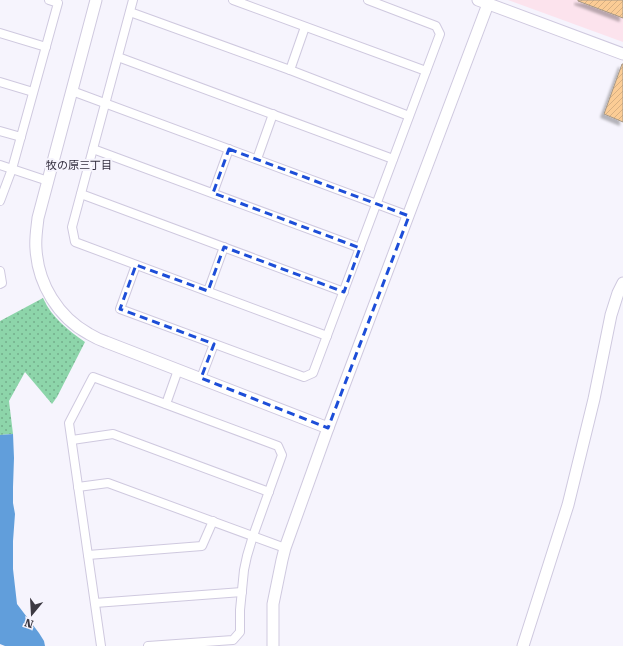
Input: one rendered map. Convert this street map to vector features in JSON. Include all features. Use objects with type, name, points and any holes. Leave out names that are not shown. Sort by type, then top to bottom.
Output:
[{"type":"street","points":[[0,200],[12,169],[58,3],[49,0]]},
{"type":"street","points":[[96,0],[38,218],[36,235],[37,261],[44,284],[50,297],[60,311],[88,334],[328,428]]},
{"type":"street","points":[[133,0],[72,227],[75,242],[327,336]]},
{"type":"street","points":[[233,0],[426,71]]},
{"type":"street","points":[[136,265],[120,309],[304,377],[313,373],[440,34],[436,26],[368,0]]},
{"type":"street","points":[[273,646],[272,604],[285,548],[328,428],[409,216],[483,2],[623,54]]},
{"type":"street","points":[[130,12],[290,70],[409,116]]},
{"type":"street","points":[[290,70],[305,27]]},
{"type":"street","points":[[0,33],[46,47]]},
{"type":"street","points":[[118,57],[393,160]]},
{"type":"street","points":[[0,82],[34,92]]},
{"type":"street","points":[[72,90],[409,216]]},
{"type":"street","points":[[257,159],[273,114]]},
{"type":"street","points":[[0,131],[21,137]]},
{"type":"street","points":[[93,149],[360,248]]},
{"type":"street","points":[[213,193],[229,149]]},
{"type":"street","points":[[0,165],[48,181]]},
{"type":"street","points":[[81,194],[344,292]]},
{"type":"street","points":[[208,291],[224,247]]},
{"type":"street","points":[[0,271],[2,283],[0,284]]},
{"type":"street","points":[[523,646],[568,505],[594,399],[611,315],[623,283]]},
{"type":"street","points":[[201,378],[214,344]]},
{"type":"street","points":[[166,404],[178,370]]},
{"type":"street","points":[[101,646],[69,422],[93,377],[278,446],[282,455],[253,536],[244,570],[240,610],[240,632],[233,640],[148,646]]},
{"type":"street","points":[[72,440],[113,434],[269,492]]},
{"type":"street","points":[[78,487],[108,483],[285,548]]},
{"type":"street","points":[[88,555],[202,546],[213,521]]},
{"type":"street","points":[[95,603],[242,592]]},
{"type":"highlighted area","points":[[229,149],[409,216],[328,428],[201,378],[214,344],[120,309],[136,265],[208,291],[224,247],[344,292],[360,248],[213,193]]},
{"type":"shaded area","points":[[508,0],[623,0],[623,42]]},
{"type":"green space","points":[[43,298],[56,318],[85,342],[52,404],[25,372],[9,401],[13,434],[0,435],[0,321]]},
{"type":"water","points":[[13,434],[13,503],[15,514],[13,569],[17,604],[39,633],[45,646],[5,646],[0,644],[0,435]]},
{"type":"building","points":[[623,0],[623,18],[578,1]]},
{"type":"building","points":[[623,64],[623,122],[604,114]]},
{"type":"district","name":"牧の原三丁目","points":[[79,165]]}]
